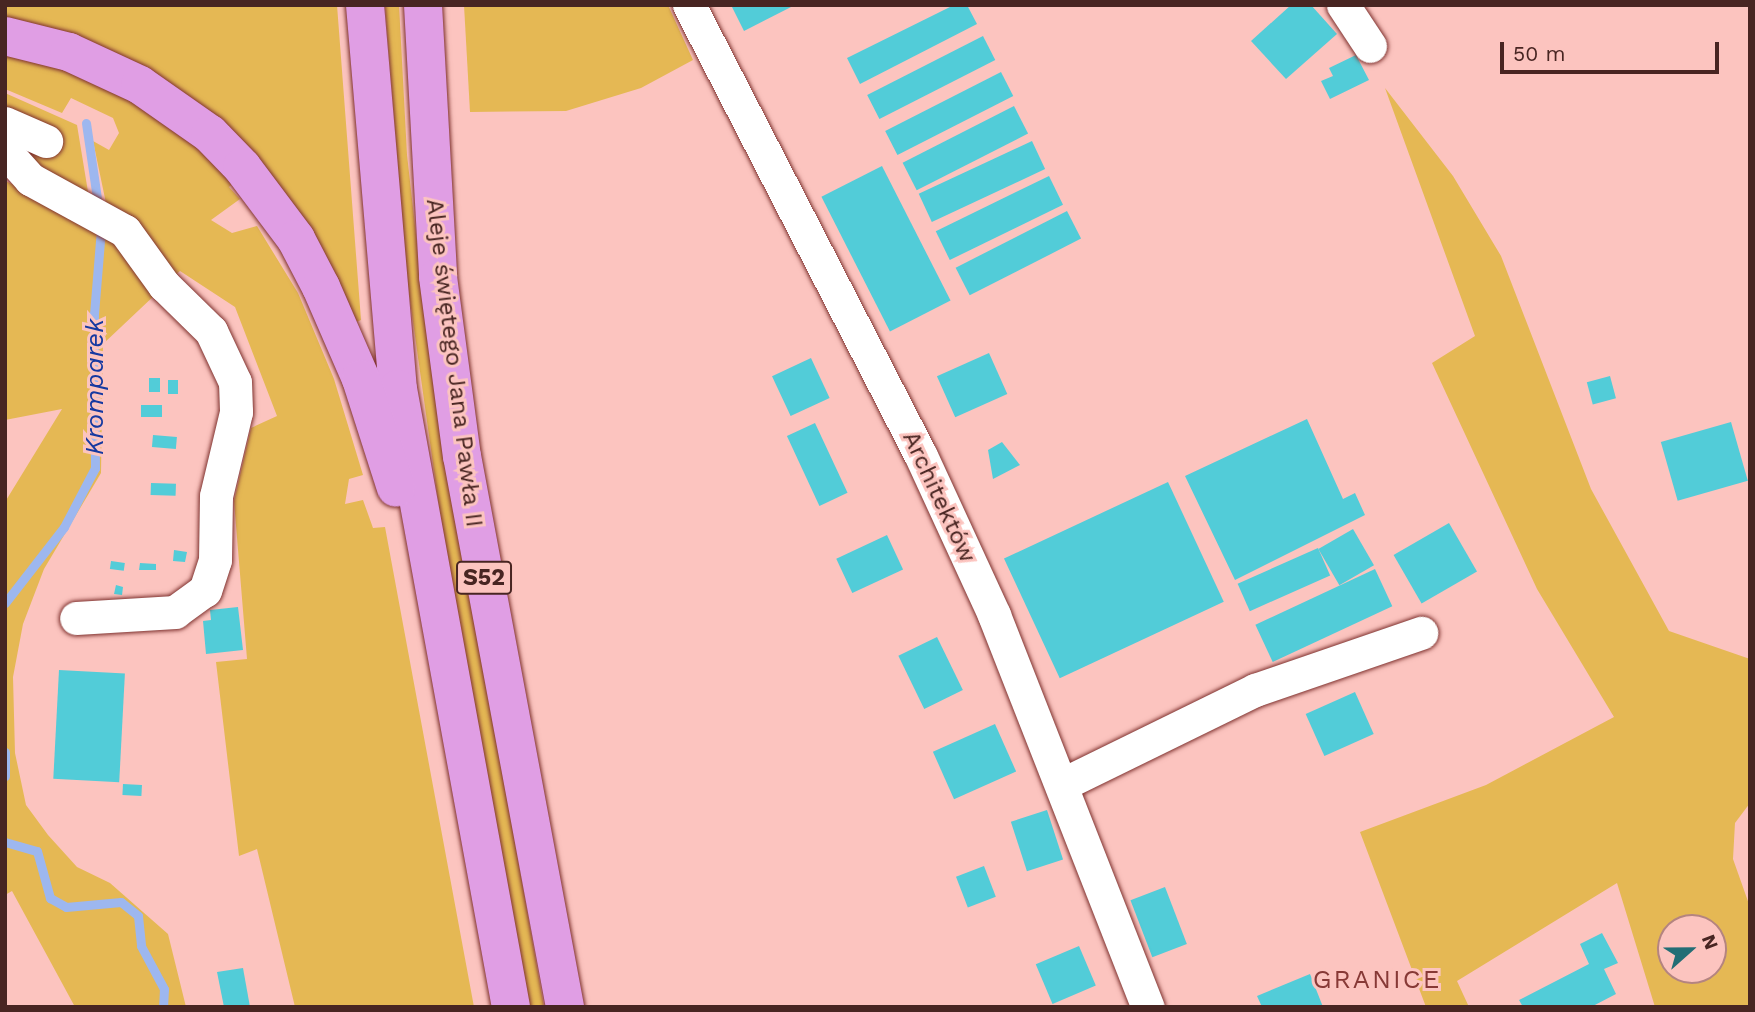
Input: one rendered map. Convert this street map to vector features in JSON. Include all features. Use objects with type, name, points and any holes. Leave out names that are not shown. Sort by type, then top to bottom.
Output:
[{"type":"highway","name":"S52","points":[[366,5],[398,389],[438,622],[510,1007]]},
{"type":"highway","name":"Aleje świętego Jana Pawła II","points":[[423,5],[438,277],[462,456],[565,1007]]},
{"type":"highway","points":[[5,36],[69,52],[140,85],[210,134],[272,204],[343,333],[438,622]]},
{"type":"street","name":"Architektów","points":[[689,5],[921,456],[1065,783],[1148,1007]]},
{"type":"street","points":[[1343,5],[1370,46]]},
{"type":"street","points":[[5,123],[46,141]]},
{"type":"street","points":[[5,151],[30,179],[125,231],[164,285],[211,331],[235,382],[236,412],[216,496],[215,560],[205,590],[175,612],[76,618]]},
{"type":"street","points":[[1065,783],[1255,690],[1421,633]]},
{"type":"shaded area","points":[[5,5],[337,5],[361,320],[354,323],[282,192],[5,20]]},
{"type":"shaded area","points":[[385,5],[399,5],[407,155],[431,367],[544,1007],[528,1007],[444,542],[407,279]]},
{"type":"shaded area","points":[[464,5],[668,5],[693,60],[641,88],[566,111],[470,112]]},
{"type":"shaded area","points":[[5,50],[58,64],[162,117],[235,181],[229,187],[240,199],[211,220],[232,233],[257,226],[298,293],[334,379],[363,475],[349,479],[345,504],[363,500],[373,528],[385,527],[474,1007],[295,1007],[257,849],[239,856],[216,662],[247,659],[234,501],[251,428],[277,416],[235,307],[180,271],[172,278],[107,208],[93,141],[109,150],[119,133],[113,118],[71,98],[62,113],[5,89]]},
{"type":"shaded area","points":[[1385,88],[1453,176],[1501,256],[1591,489],[1669,631],[1750,659],[1750,803],[1735,823],[1733,859],[1750,907],[1750,1007],[1655,1007],[1617,883],[1457,981],[1469,1007],[1426,1007],[1360,832],[1486,785],[1614,717],[1537,589],[1432,363],[1475,336]]},
{"type":"shaded area","points":[[5,93],[77,125],[90,204],[38,174],[5,112]]},
{"type":"shaded area","points":[[5,181],[94,218],[157,293],[103,344],[101,473],[44,569],[23,624],[13,677],[15,753],[26,805],[48,835],[77,867],[110,883],[168,934],[186,1007],[75,1007],[12,891],[5,895],[5,502],[62,409],[5,420]]},
{"type":"building","points":[[731,5],[795,5],[744,31]]},
{"type":"building","points":[[954,5],[967,5],[977,24],[860,84],[847,58]]},
{"type":"building","points":[[1291,5],[1311,5],[1337,34],[1286,79],[1251,41]]},
{"type":"building","points":[[983,36],[995,60],[879,119],[867,95]]},
{"type":"building","points":[[1356,55],[1369,80],[1330,99],[1321,81],[1333,76],[1329,68]]},
{"type":"building","points":[[1001,72],[1013,96],[897,155],[885,131]]},
{"type":"building","points":[[1014,106],[1028,134],[917,190],[903,163]]},
{"type":"building","points":[[1032,141],[1045,169],[932,222],[919,194]]},
{"type":"building","points":[[882,166],[951,301],[890,331],[821,197]]},
{"type":"building","points":[[1049,176],[1063,205],[950,260],[936,231]]},
{"type":"building","points":[[1067,211],[1081,239],[970,295],[956,268]]},
{"type":"building","points":[[989,353],[1007,394],[955,417],[937,376]]},
{"type":"building","points":[[811,358],[830,398],[791,416],[772,376]]},
{"type":"building","points":[[1610,376],[1616,398],[1593,404],[1587,382]]},
{"type":"building","points":[[149,378],[160,378],[160,392],[149,392]]},
{"type":"building","points":[[168,380],[178,380],[178,394],[168,394]]},
{"type":"building","points":[[141,405],[162,405],[162,417],[141,417]]},
{"type":"building","points":[[1307,419],[1343,499],[1355,493],[1365,515],[1235,580],[1185,476]]},
{"type":"building","points":[[1731,422],[1748,481],[1678,501],[1661,442]]},
{"type":"building","points":[[815,423],[848,493],[819,506],[787,436]]},
{"type":"building","points":[[153,435],[177,437],[176,449],[152,447]]},
{"type":"building","points":[[1002,442],[1020,465],[993,479],[988,450]]},
{"type":"building","points":[[1168,482],[1224,602],[1060,678],[1004,558]]},
{"type":"building","points":[[151,483],[176,484],[176,496],[151,495]]},
{"type":"building","points":[[1449,523],[1477,571],[1422,603],[1394,555]]},
{"type":"building","points":[[1353,529],[1374,565],[1339,585],[1318,549]]},
{"type":"building","points":[[887,535],[903,569],[852,593],[836,559]]},
{"type":"building","points":[[1318,548],[1330,575],[1250,611],[1238,584]]},
{"type":"building","points":[[174,550],[187,552],[185,562],[173,561]]},
{"type":"building","points":[[111,561],[125,563],[124,571],[110,569]]},
{"type":"building","points":[[140,563],[156,564],[156,570],[139,570]]},
{"type":"building","points":[[1375,569],[1392,606],[1273,662],[1255,625]]},
{"type":"building","points":[[116,585],[123,587],[122,595],[114,594]]},
{"type":"building","points":[[238,607],[243,650],[206,654],[203,621],[211,620],[210,610]]},
{"type":"building","points":[[937,637],[963,690],[924,709],[898,656]]},
{"type":"building","points":[[59,670],[125,673],[119,782],[53,779]]},
{"type":"building","points":[[1355,692],[1374,734],[1324,756],[1306,714]]},
{"type":"building","points":[[995,724],[1016,772],[954,799],[933,752]]},
{"type":"building","points":[[123,784],[142,785],[141,796],[122,795]]},
{"type":"building","points":[[1047,810],[1063,859],[1027,871],[1011,822]]},
{"type":"building","points":[[984,866],[996,897],[968,908],[956,877]]},
{"type":"building","points":[[1165,887],[1187,944],[1152,957],[1130,900]]},
{"type":"building","points":[[1602,933],[1618,963],[1604,969],[1616,994],[1591,1007],[1523,1007],[1519,1000],[1589,964],[1580,944]]},
{"type":"building","points":[[1079,946],[1096,986],[1053,1004],[1036,964]]},
{"type":"building","points":[[243,968],[250,1007],[224,1007],[217,972]]},
{"type":"building","points":[[1310,974],[1323,1007],[1262,1007],[1257,996]]},
{"type":"waterway","name":"Kromparek","points":[[86,123],[97,198]]},
{"type":"waterway","name":"Kromparek","points":[[5,603],[64,527],[95,468],[94,314],[101,228]]},
{"type":"waterway","name":"Kromparek","points":[[5,752],[5,776]]},
{"type":"waterway","name":"Kromparek","points":[[5,842],[37,851],[50,898],[66,907],[121,902],[138,916],[141,946],[164,989],[163,1007]]},
{"type":"district","name":"GRANICE","points":[[1377,980]]}]
